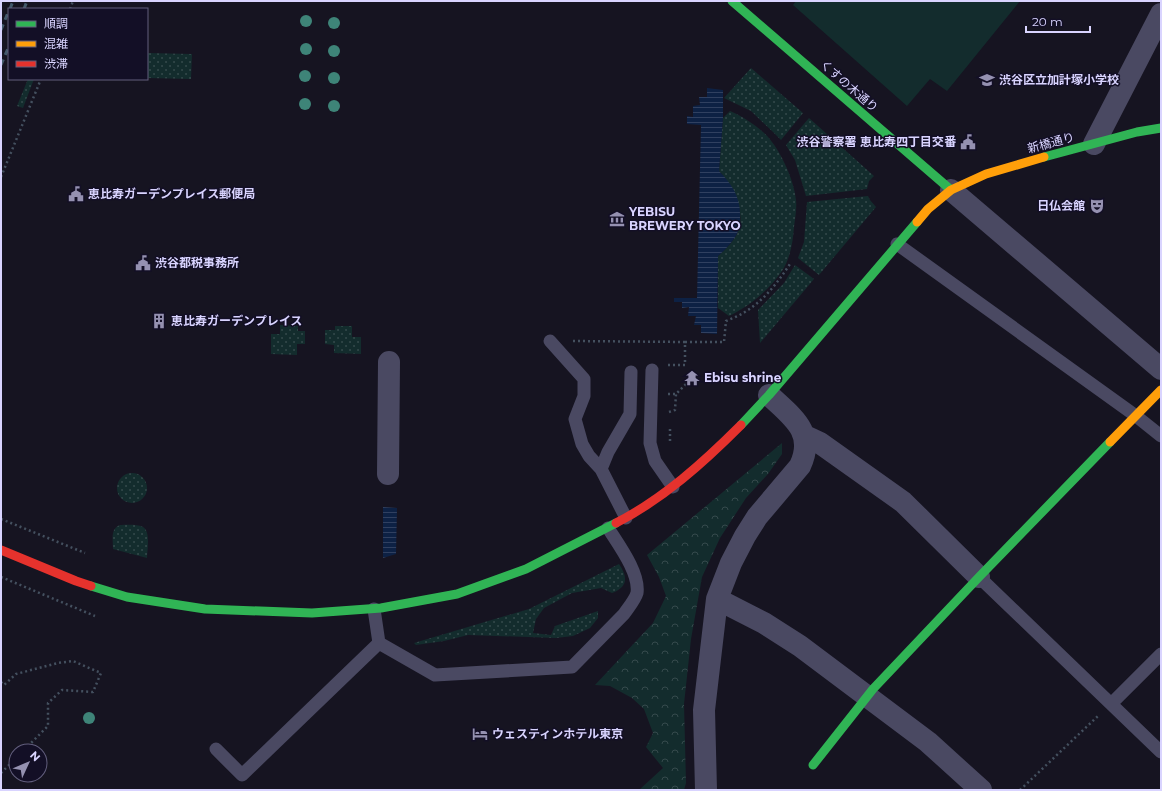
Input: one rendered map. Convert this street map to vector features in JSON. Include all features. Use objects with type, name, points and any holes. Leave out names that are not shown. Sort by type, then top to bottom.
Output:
[{"type":"street","name":"くすの木通り","points":[[732,1],[951,190]]},
{"type":"street","points":[[1094,144],[1161,14]]},
{"type":"street","name":"新橋通り","points":[[1,550],[76,581],[127,598],[205,609],[312,613],[374,609],[457,594],[526,569],[626,518],[673,487],[708,458],[769,395],[928,209],[951,190],[986,174],[1032,160],[1137,132],[1161,128]]},
{"type":"street","points":[[951,190],[1161,369]]},
{"type":"street","points":[[388,474],[389,362]]},
{"type":"street","points":[[813,765],[867,696],[979,577],[1161,390]]},
{"type":"street","points":[[769,395],[790,415],[805,436],[820,443],[903,502],[979,577]]},
{"type":"street","points":[[706,790],[704,710],[717,599],[731,563],[745,536],[757,517],[800,466],[806,446],[805,436]]},
{"type":"street","points":[[717,599],[764,623],[794,642],[928,742],[981,790]]},
{"type":"lane","points":[[897,244],[1136,416],[1161,436]]},
{"type":"lane","points":[[550,341],[584,379],[584,396],[575,419],[582,444],[589,456],[601,469],[626,518]]},
{"type":"lane","points":[[652,370],[650,443],[655,461],[673,487]]},
{"type":"lane","points":[[601,469],[608,452],[630,414],[631,372]]},
{"type":"lane","points":[[378,643],[435,675],[572,667],[624,614],[636,593],[636,580],[633,570],[608,528]]},
{"type":"lane","points":[[979,577],[1161,752]]},
{"type":"lane","points":[[374,609],[378,643]]},
{"type":"lane","points":[[216,749],[242,775],[378,643]]},
{"type":"lane","points":[[1111,704],[1161,654]]},
{"type":"path","points":[[1,177],[41,80]]},
{"type":"path","points":[[550,341],[724,342],[726,321],[748,311],[765,296],[778,282],[790,264]]},
{"type":"path","points":[[668,371],[668,364],[685,365],[685,342]]},
{"type":"path","points":[[669,418],[669,411],[675,410],[676,394],[697,373]]},
{"type":"path","points":[[667,387],[667,394],[676,394]]},
{"type":"path","points":[[670,425],[670,445]]},
{"type":"path","points":[[1,519],[85,553]]},
{"type":"path","points":[[1,577],[95,616]]},
{"type":"path","points":[[1,682],[4,685],[16,674],[58,663],[73,661],[101,673],[93,692],[62,690],[48,704],[48,726],[31,743]]},
{"type":"path","points":[[1020,790],[1111,704]]},
{"type":"green space","points":[[796,1],[1020,1],[947,91],[930,79],[907,106],[793,5]]},
{"type":"green space","points":[[148,53],[192,54],[191,79],[148,78]]},
{"type":"green space","points":[[751,68],[803,113],[781,140],[751,111],[724,98]]},
{"type":"green space","points":[[28,80],[34,80],[23,108],[17,106]]},
{"type":"green space","points":[[730,111],[756,126],[775,146],[789,173],[795,192],[796,207],[791,250],[782,271],[771,285],[758,297],[729,316],[718,308],[718,256],[736,236],[740,222],[739,206],[733,190],[719,171],[723,118]]},
{"type":"green space","points":[[809,118],[874,176],[869,181],[867,189],[806,196],[795,160],[786,145]]},
{"type":"green space","points":[[868,196],[876,207],[819,275],[798,258],[804,242],[807,202]]},
{"type":"green space","points":[[795,265],[814,279],[760,343],[758,310],[784,283]]},
{"type":"green space","points":[[280,325],[298,326],[298,331],[305,331],[305,344],[297,344],[297,355],[271,354],[271,334],[280,334]]},
{"type":"green space","points":[[335,326],[352,326],[352,337],[361,337],[361,354],[334,353],[334,345],[325,344],[325,330],[335,330]]},
{"type":"green space","points":[[782,443],[782,454],[768,474],[746,498],[720,538],[702,577],[691,639],[684,704],[686,783],[684,790],[639,790],[663,768],[646,747],[653,733],[644,709],[632,698],[610,686],[595,685],[653,623],[666,596],[659,577],[647,555]]},
{"type":"green space","points":[[132,473],[142,478],[147,488],[142,498],[132,503],[122,498],[117,488],[122,478]]},
{"type":"green space","points":[[120,525],[138,525],[145,529],[148,537],[147,558],[113,549],[113,532]]},
{"type":"green space","points":[[619,564],[624,573],[625,581],[624,585],[617,591],[612,593],[601,588],[572,593],[544,608],[536,619],[533,633],[551,635],[555,626],[598,611],[598,618],[590,628],[573,636],[556,638],[468,635],[444,641],[416,645],[414,643],[529,609]]},
{"type":"water","points":[[707,88],[723,90],[723,118],[719,171],[732,186],[740,210],[739,229],[730,244],[718,256],[717,334],[701,333],[701,325],[694,325],[696,316],[688,316],[689,307],[682,308],[682,302],[674,302],[674,298],[697,298],[701,125],[687,124],[687,116],[693,117],[693,106],[700,105],[699,97],[707,97]]},
{"type":"water","points":[[383,507],[397,508],[396,554],[383,558]]},
{"type":"railway","points":[[10,8],[13,1]]},
{"type":"railway","points":[[24,8],[27,1]]},
{"type":"railway","points":[[1,30],[8,12]]},
{"type":"railway","points":[[1,65],[8,48]]},
{"type":"traffic: fast","points":[[732,1],[951,190]]},
{"type":"traffic: fast","points":[[1044,157],[1137,132],[1161,128]]},
{"type":"traffic: fast","points":[[741,425],[769,395],[917,222]]},
{"type":"traffic: fast","points":[[813,765],[873,689],[1110,442]]},
{"type":"traffic: fast","points":[[91,586],[127,597],[205,609],[312,613],[381,608],[457,594],[526,569],[616,523]]},
{"type":"traffic: slow","points":[[917,222],[928,209],[951,190],[986,174],[1044,157]]},
{"type":"traffic: slow","points":[[1110,442],[1161,390]]},
{"type":"traffic: jam","points":[[616,523],[650,503],[682,479],[741,425]]},
{"type":"traffic: jam","points":[[1,550],[91,586]]},
{"type":"place","name":"渋谷区立加計塚小学校","points":[[987,80]]},
{"type":"place","name":"渋谷警察署 恵比寿四丁目交番","points":[[968,142]]},
{"type":"place","name":"恵比寿ガーデンプレイス郵便局","points":[[76,194]]},
{"type":"place","name":"日仏会館","points":[[1097,206]]},
{"type":"place","name":"YEBISU BREWERY TOKYO","points":[[617,219]]},
{"type":"place","name":"渋谷都税事務所","points":[[143,263]]},
{"type":"place","name":"恵比寿ガーデンプレイス","points":[[159,321]]},
{"type":"place","name":"Ebisu shrine","points":[[692,378]]},
{"type":"place","name":"ウェスティンホテル東京","points":[[480,734]]}]
